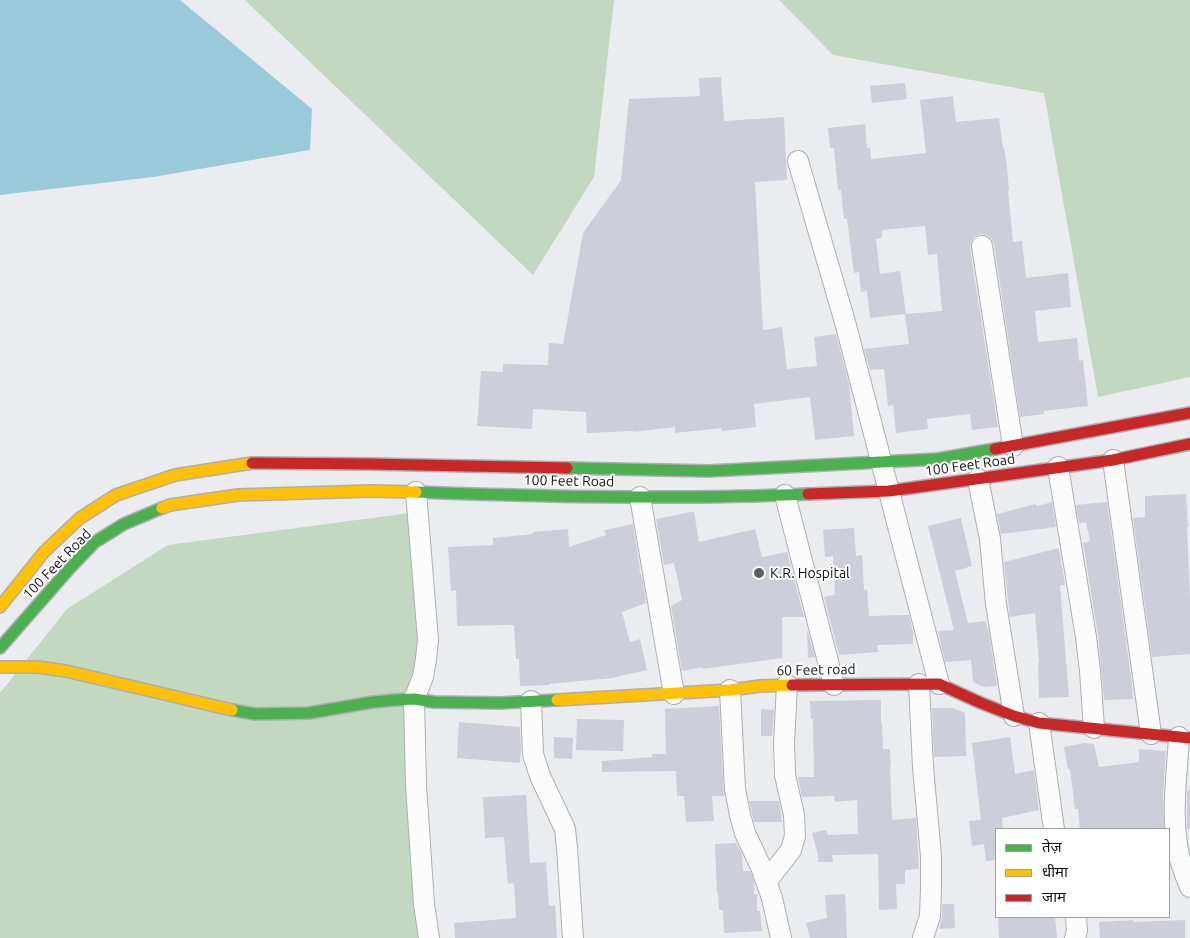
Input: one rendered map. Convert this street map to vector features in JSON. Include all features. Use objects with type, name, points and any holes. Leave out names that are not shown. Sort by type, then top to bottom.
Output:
[{"type":"street","points":[[798,161],[845,322],[939,684]]},
{"type":"street","points":[[982,246],[1013,446]]},
{"type":"street","name":"100 Feet Road","points":[[0,607],[44,552],[80,518],[116,495],[175,475],[247,463],[709,471],[882,462],[938,459],[1190,413]]},
{"type":"street","name":"100 Feet Road","points":[[0,648],[95,542],[124,524],[170,505],[238,494],[370,491],[640,498],[785,496],[889,491],[1113,460],[1190,444]]},
{"type":"street","points":[[1113,460],[1151,734]]},
{"type":"street","points":[[1058,467],[1086,636],[1094,728]]},
{"type":"street","points":[[978,479],[990,539],[996,604],[1014,716]]},
{"type":"street","points":[[416,492],[428,640],[423,677],[414,699],[416,785],[424,904],[429,938]]},
{"type":"street","points":[[785,496],[834,685]]},
{"type":"street","points":[[640,498],[674,694]]},
{"type":"street","name":"60 Feet road","points":[[0,667],[38,667],[66,671],[226,709],[255,714],[310,713],[373,702],[414,699],[434,702],[500,703],[674,694],[760,686],[939,684],[1014,716],[1039,723],[1184,737]]},
{"type":"street","points":[[919,684],[923,767],[931,864],[930,916],[923,938]]},
{"type":"street","points":[[766,882],[790,850],[796,836],[794,815],[785,775],[784,743],[787,685]]},
{"type":"street","points":[[730,690],[735,789],[738,806],[746,833],[772,898],[781,938]]},
{"type":"street","points":[[531,701],[533,754],[540,776],[565,829],[573,938]]},
{"type":"street","points":[[1039,723],[1054,828]]},
{"type":"street","points":[[1184,737],[1175,827],[1183,871],[1190,887]]},
{"type":"street","points":[[1075,938],[1077,931],[1076,918]]},
{"type":"green space","points":[[245,0],[614,0],[594,177],[533,275]]},
{"type":"green space","points":[[779,0],[1190,0],[1190,377],[1098,397],[1044,93],[833,55]]},
{"type":"green space","points":[[425,511],[419,938],[0,938],[0,693],[67,609],[168,545]]},
{"type":"water","points":[[0,0],[180,0],[312,109],[310,150],[153,177],[0,195]]},
{"type":"building","points":[[721,77],[724,121],[784,117],[787,180],[755,182],[763,330],[782,327],[787,369],[817,366],[814,337],[836,334],[849,384],[854,436],[815,440],[810,397],[754,404],[756,427],[722,431],[722,428],[675,433],[675,427],[633,432],[587,433],[586,412],[533,409],[532,429],[477,426],[481,371],[503,372],[503,364],[548,365],[549,343],[563,344],[583,233],[621,180],[629,99],[700,96],[699,78]]},
{"type":"building","points":[[905,83],[907,99],[872,103],[870,86]]},
{"type":"building","points":[[953,96],[956,122],[999,118],[1007,167],[1013,242],[1022,241],[1026,278],[1068,273],[1071,307],[1035,311],[1038,342],[1077,338],[1079,361],[1083,360],[1088,406],[1044,411],[1044,414],[1020,417],[994,244],[991,238],[981,234],[974,237],[970,248],[998,427],[972,430],[970,414],[927,419],[928,429],[896,433],[893,405],[888,406],[884,369],[870,370],[864,349],[909,344],[905,314],[870,318],[867,291],[861,292],[859,272],[854,273],[847,219],[844,219],[841,190],[838,190],[834,148],[830,148],[828,128],[865,124],[867,148],[870,147],[871,159],[926,153],[920,100]],"holes":[[[925,226],[928,255],[937,254],[942,311],[906,314],[900,271],[880,274],[876,239],[882,238],[882,230]]]},
{"type":"building","points":[[1186,494],[1190,654],[1152,657],[1133,518],[1145,517],[1145,496]]},
{"type":"building","points":[[1052,502],[1056,527],[1001,534],[997,514]]},
{"type":"building","points":[[1107,502],[1133,699],[1104,700],[1098,635],[1083,543],[1090,541],[1086,522],[1079,523],[1076,505]]},
{"type":"building","points":[[694,512],[699,542],[755,529],[762,557],[787,552],[804,617],[782,617],[782,658],[682,671],[671,606],[682,600],[674,563],[664,565],[656,519]]},
{"type":"building","points":[[961,518],[972,566],[955,571],[968,623],[985,621],[989,633],[997,686],[984,687],[973,682],[971,660],[945,662],[938,631],[954,630],[928,526]]},
{"type":"building","points":[[633,524],[639,570],[642,576],[646,603],[622,612],[630,642],[640,639],[647,670],[612,678],[549,685],[520,686],[519,659],[516,659],[514,625],[457,626],[456,590],[451,591],[448,547],[493,545],[493,538],[568,529],[569,547],[606,535],[604,530]]},
{"type":"building","points":[[854,528],[856,556],[862,555],[864,590],[867,589],[869,616],[909,615],[913,632],[913,644],[877,645],[878,652],[839,655],[824,597],[835,595],[835,592],[833,556],[825,557],[823,530]]},
{"type":"building","points":[[1059,548],[1065,585],[1060,585],[1069,697],[1039,698],[1039,662],[1035,613],[1010,617],[1004,562]]},
{"type":"building","points":[[807,629],[815,657],[808,658]]},
{"type":"building","points":[[881,700],[883,749],[890,749],[892,820],[916,818],[919,869],[905,870],[905,884],[896,884],[897,909],[879,910],[878,854],[832,855],[833,862],[818,862],[812,833],[826,830],[828,835],[858,834],[857,800],[835,802],[834,796],[802,797],[798,777],[814,777],[813,719],[811,719],[810,701]]},
{"type":"building","points":[[719,706],[724,796],[712,796],[714,821],[686,822],[684,796],[677,796],[676,771],[602,772],[602,761],[652,757],[652,754],[666,754],[665,709]]},
{"type":"building","points":[[932,708],[953,708],[965,713],[966,756],[934,757]]},
{"type":"building","points":[[761,709],[774,710],[772,736],[761,736]]},
{"type":"building","points":[[577,719],[624,720],[623,751],[576,750]]},
{"type":"building","points":[[459,722],[520,727],[520,763],[457,758]]},
{"type":"building","points":[[554,737],[573,738],[572,759],[554,758]]},
{"type":"building","points":[[1010,737],[1015,774],[1034,770],[1039,810],[1002,818],[1003,828],[995,828],[995,860],[986,861],[984,844],[972,846],[969,821],[981,820],[972,743]]},
{"type":"building","points":[[1084,743],[1094,744],[1099,767],[1139,762],[1139,749],[1166,751],[1163,793],[1164,828],[1080,828],[1078,809],[1075,809],[1070,769],[1068,769],[1064,747]]},
{"type":"building","points":[[1190,790],[1190,829],[1187,829],[1187,791]]},
{"type":"building","points":[[526,795],[530,863],[546,862],[549,906],[555,905],[557,938],[455,938],[454,923],[516,918],[514,883],[508,884],[504,837],[485,838],[483,797]]},
{"type":"building","points":[[749,801],[779,801],[782,822],[754,822]]},
{"type":"building","points":[[736,843],[742,854],[743,871],[750,871],[754,881],[754,894],[757,894],[757,911],[760,911],[762,931],[724,933],[723,910],[719,910],[717,893],[715,844]]},
{"type":"building","points":[[845,894],[847,938],[810,938],[806,923],[827,918],[825,895]]},
{"type":"building","points":[[942,904],[954,904],[955,928],[939,929],[942,917]]},
{"type":"building","points":[[998,918],[1055,918],[1057,938],[999,938]]},
{"type":"building","points":[[1134,920],[1134,922],[1185,920],[1185,938],[1100,938],[1099,922]]},
{"type":"traffic: fast","points":[[567,468],[709,471],[938,459],[995,449]]},
{"type":"traffic: fast","points":[[416,492],[612,497],[808,494]]},
{"type":"traffic: fast","points":[[0,648],[95,542],[124,524],[162,508]]},
{"type":"traffic: fast","points":[[232,710],[255,714],[309,713],[373,702],[414,699],[434,702],[500,703],[557,700]]},
{"type":"traffic: slow","points":[[0,607],[44,552],[80,518],[116,495],[175,475],[252,463]]},
{"type":"traffic: slow","points":[[162,508],[170,505],[238,495],[370,491],[416,492]]},
{"type":"traffic: slow","points":[[0,667],[38,667],[66,671],[232,710]]},
{"type":"traffic: slow","points":[[557,700],[792,685]]},
{"type":"traffic: jam","points":[[995,449],[1190,413]]},
{"type":"traffic: jam","points":[[808,494],[889,491],[1113,460],[1190,444]]},
{"type":"traffic: jam","points":[[252,463],[567,468]]},
{"type":"traffic: jam","points":[[792,685],[939,684],[1014,716],[1039,723],[1190,738]]},
{"type":"place","name":"K.R. Hospital","points":[[759,573]]}]
